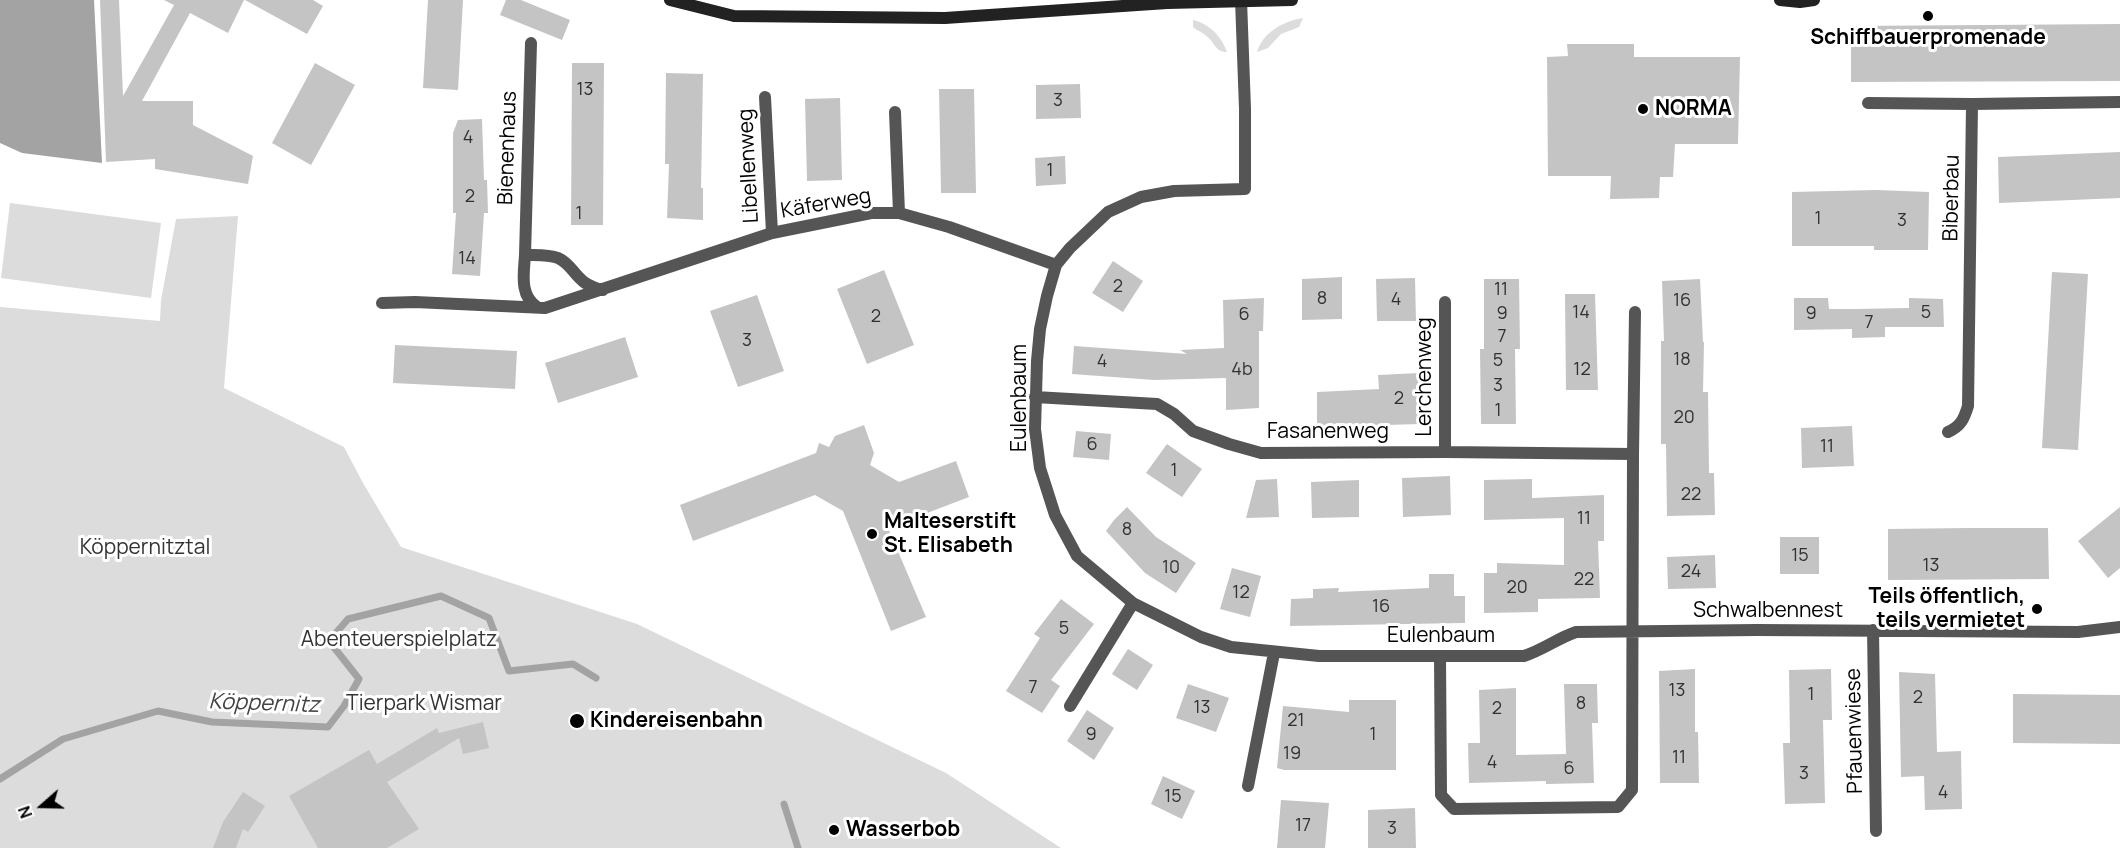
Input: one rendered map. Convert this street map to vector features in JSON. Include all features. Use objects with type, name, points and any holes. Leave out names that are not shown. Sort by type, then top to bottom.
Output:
[{"type":"street","points":[[670,0],[734,16],[945,18],[1167,3],[1292,0]]},
{"type":"street","name":"Eulenbaum","points":[[1241,0],[1245,189],[1174,191],[1141,197],[1108,212],[1056,264],[1040,329],[1035,429],[1040,468],[1055,515],[1077,556],[1132,603],[1201,637],[1231,647],[1274,653],[1318,656],[1524,656],[1542,650],[1561,637],[1576,632],[1632,631]]},
{"type":"street","points":[[1780,0],[1800,2],[1814,0]]},
{"type":"street","name":"Bienenhaus","points":[[525,255],[531,43]]},
{"type":"street","name":"Libellenweg","points":[[765,97],[772,233]]},
{"type":"street","points":[[1868,104],[2120,102]]},
{"type":"street","name":"Biberbau","points":[[1948,432],[1957,428],[1963,420],[1968,405],[1972,104]]},
{"type":"street","points":[[895,112],[898,213]]},
{"type":"street","name":"Käferweg","points":[[382,303],[552,307],[772,233],[872,213],[898,213],[949,226],[1056,264]]},
{"type":"street","points":[[537,307],[526,297],[525,255],[555,257],[563,261],[583,283],[591,288],[603,290]]},
{"type":"street","name":"Lerchenweg","points":[[1445,302],[1445,452]]},
{"type":"street","points":[[1440,656],[1442,795],[1454,809],[1618,807],[1632,790],[1635,312]]},
{"type":"street","name":"Fasanenweg","points":[[1035,397],[1156,404],[1174,414],[1193,431],[1261,453],[1633,454]]},
{"type":"street","points":[[1070,706],[1132,603]]},
{"type":"street","name":"Schwalbennest","points":[[1632,631],[2078,632],[2120,627]]},
{"type":"street","name":"Pfauenwiese","points":[[1873,630],[1876,831]]},
{"type":"street","points":[[1248,786],[1274,653]]},
{"type":"green space","points":[[1303,18],[1299,27],[1281,34],[1268,48],[1257,52],[1269,33],[1289,22]]},
{"type":"green space","points":[[1193,20],[1205,24],[1214,32],[1222,41],[1227,52],[1219,50],[1208,37],[1193,27]]},
{"type":"green space","points":[[10,203],[161,223],[151,298],[1,278]]},
{"type":"green space","points":[[238,216],[224,388],[344,447],[401,547],[637,624],[946,773],[1061,848],[0,848],[0,307],[160,321],[161,300],[176,219]]},
{"type":"shaded area","points":[[0,0],[94,0],[102,163],[22,153],[0,143]]},
{"type":"building","points":[[100,0],[119,0],[123,96],[174,5],[164,0],[244,0],[228,33],[190,13],[142,101],[193,101],[193,125],[253,156],[248,184],[155,169],[155,159],[106,162]]},
{"type":"building","points":[[245,0],[313,0],[323,6],[307,34]]},
{"type":"building","points":[[428,0],[463,0],[458,90],[423,88]]},
{"type":"building","points":[[506,0],[521,0],[570,20],[562,40],[500,15]]},
{"type":"building","points":[[2120,24],[2120,81],[1851,82],[1851,26]]},
{"type":"building","name":"NORMA","points":[[1567,44],[1634,44],[1634,57],[1740,57],[1738,144],[1675,144],[1673,177],[1660,177],[1659,198],[1610,199],[1611,176],[1548,176],[1547,57],[1568,56]]},
{"type":"building","points":[[315,63],[355,85],[311,165],[272,143]]},
{"type":"building","points":[[572,63],[604,63],[603,225],[571,225]]},
{"type":"building","points":[[666,73],[703,74],[701,188],[703,188],[703,220],[667,218],[669,164],[665,164]]},
{"type":"building","points":[[1080,84],[1081,118],[1036,119],[1036,85]]},
{"type":"building","points":[[939,89],[974,89],[976,193],[941,193]]},
{"type":"building","points":[[840,98],[842,180],[807,181],[805,99]]},
{"type":"building","points":[[482,119],[484,180],[487,180],[488,213],[484,213],[480,276],[452,274],[456,213],[453,213],[453,133],[458,120]]},
{"type":"building","points":[[2120,152],[2120,198],[1999,203],[1998,157]]},
{"type":"building","points":[[1065,156],[1066,184],[1036,186],[1035,158]]},
{"type":"building","points":[[1876,190],[1929,192],[1928,250],[1874,250],[1874,246],[1792,246],[1792,192]]},
{"type":"building","points":[[1113,261],[1143,281],[1123,312],[1092,293]]},
{"type":"building","points":[[884,270],[914,345],[867,364],[837,289]]},
{"type":"building","points":[[2052,272],[2088,274],[2078,450],[2042,448]]},
{"type":"building","points":[[1342,277],[1342,319],[1302,320],[1302,279]]},
{"type":"building","points":[[1415,278],[1416,321],[1377,321],[1376,279]]},
{"type":"building","points":[[1484,279],[1519,279],[1520,349],[1515,349],[1516,424],[1481,424],[1480,349],[1484,349]]},
{"type":"building","points":[[1700,279],[1704,342],[1703,392],[1708,392],[1709,473],[1714,473],[1715,515],[1667,516],[1666,444],[1661,444],[1661,341],[1664,341],[1662,281]]},
{"type":"building","points":[[1565,294],[1595,294],[1598,390],[1566,390]]},
{"type":"building","points":[[757,295],[784,371],[738,387],[710,311]]},
{"type":"building","points":[[1264,298],[1263,331],[1259,331],[1259,408],[1226,410],[1226,378],[1154,380],[1072,374],[1074,346],[1187,354],[1180,350],[1224,348],[1223,300]]},
{"type":"building","points":[[1794,298],[1828,298],[1829,309],[1909,308],[1909,298],[1943,299],[1944,327],[1885,327],[1885,337],[1852,338],[1852,329],[1794,330]]},
{"type":"building","points":[[625,337],[638,377],[558,403],[545,363]]},
{"type":"building","points":[[395,345],[517,351],[515,389],[393,383]]},
{"type":"building","points":[[1419,373],[1420,424],[1317,427],[1317,392],[1379,389],[1378,375]]},
{"type":"building","name":"Malteserstift St. Elisabeth","points":[[864,425],[874,453],[870,465],[899,482],[956,461],[969,497],[888,528],[926,617],[891,631],[843,511],[815,495],[693,541],[680,505],[816,453],[819,443],[829,447],[835,436]]},
{"type":"building","points":[[1852,426],[1854,466],[1802,468],[1801,428]]},
{"type":"building","points":[[1076,431],[1111,434],[1109,460],[1073,457]]},
{"type":"building","points":[[1167,444],[1202,469],[1182,497],[1146,473]]},
{"type":"building","points":[[1450,476],[1451,515],[1403,517],[1402,478]]},
{"type":"building","points":[[1277,479],[1279,517],[1246,518],[1256,480]]},
{"type":"building","points":[[1532,479],[1532,498],[1604,495],[1604,541],[1598,541],[1600,598],[1538,599],[1538,612],[1484,613],[1484,573],[1497,573],[1497,563],[1564,565],[1564,518],[1484,520],[1484,480]]},
{"type":"building","points":[[1359,480],[1359,517],[1312,518],[1311,482]]},
{"type":"building","points":[[1127,507],[1156,537],[1196,563],[1176,593],[1145,573],[1106,531]]},
{"type":"building","points":[[2120,507],[2120,568],[2108,578],[2078,541]]},
{"type":"building","points":[[2048,528],[2049,579],[1888,580],[1888,529]]},
{"type":"building","points":[[1780,537],[1819,537],[1819,574],[1780,574]]},
{"type":"building","points":[[1715,555],[1716,588],[1668,589],[1667,557]]},
{"type":"building","points":[[1232,568],[1261,576],[1250,617],[1220,609]]},
{"type":"building","points":[[1429,574],[1454,574],[1454,596],[1465,596],[1465,623],[1290,626],[1291,599],[1313,598],[1313,589],[1339,588],[1338,592],[1429,588]]},
{"type":"building","points":[[1061,599],[1094,624],[1051,680],[1060,686],[1042,713],[1006,691],[1040,638],[1034,634]]},
{"type":"building","points":[[1128,649],[1153,665],[1137,690],[1112,674]]},
{"type":"building","points":[[1695,669],[1695,732],[1698,732],[1699,783],[1660,783],[1659,671]]},
{"type":"building","points":[[1831,669],[1832,720],[1823,720],[1825,803],[1785,804],[1783,743],[1790,743],[1789,670]]},
{"type":"building","points":[[1899,672],[1935,674],[1937,752],[1961,751],[1962,809],[1925,810],[1924,776],[1901,777]]},
{"type":"building","points":[[1188,684],[1229,698],[1216,732],[1176,718]]},
{"type":"building","points":[[1564,684],[1597,684],[1598,723],[1592,723],[1594,783],[1546,784],[1546,781],[1469,783],[1468,743],[1480,743],[1479,690],[1516,688],[1516,755],[1566,754]]},
{"type":"building","points":[[2013,694],[2120,695],[2120,744],[2013,743]]},
{"type":"building","points":[[1349,700],[1396,700],[1396,770],[1284,770],[1277,768],[1283,706],[1349,712]]},
{"type":"building","points":[[1087,710],[1114,728],[1094,760],[1067,741]]},
{"type":"building","points":[[483,722],[489,748],[463,754],[459,738],[387,782],[419,829],[387,848],[318,848],[289,796],[369,750],[377,764],[437,728],[439,733]]},
{"type":"building","points":[[1163,776],[1195,791],[1182,819],[1151,804]]},
{"type":"building","points":[[243,792],[265,806],[248,832],[243,829],[236,848],[213,848],[223,822]]},
{"type":"building","points":[[1281,800],[1329,803],[1325,848],[1277,848]]},
{"type":"building","points":[[1415,808],[1416,848],[1368,848],[1368,810]]},
{"type":"waterway","name":"Köppernitz","points":[[0,779],[63,739],[158,711],[212,722],[328,727],[344,706],[359,679],[329,641],[348,619],[441,596],[489,618],[509,671],[573,664],[596,678]]},
{"type":"waterway","name":"Köppernitz","points":[[784,804],[798,848]]},
{"type":"place","name":"Schiffbauerpromenade","points":[[1928,16]]},
{"type":"place","name":"NORMA","points":[[1643,109]]},
{"type":"place","name":"Malteserstift St. Elisabeth","points":[[872,534]]},
{"type":"place","name":"Teils öffentlich, teils vermietet","points":[[2037,609]]},
{"type":"place","name":"Kindereisenbahn","points":[[577,721]]},
{"type":"place","name":"Wasserbob","points":[[834,830]]},
{"type":"park label","name":"Köppernitztal","points":[[145,548]]},
{"type":"park label","name":"Abenteuerspielplatz","points":[[399,640]]},
{"type":"park label","name":"Tierpark Wismar","points":[[424,704]]}]
